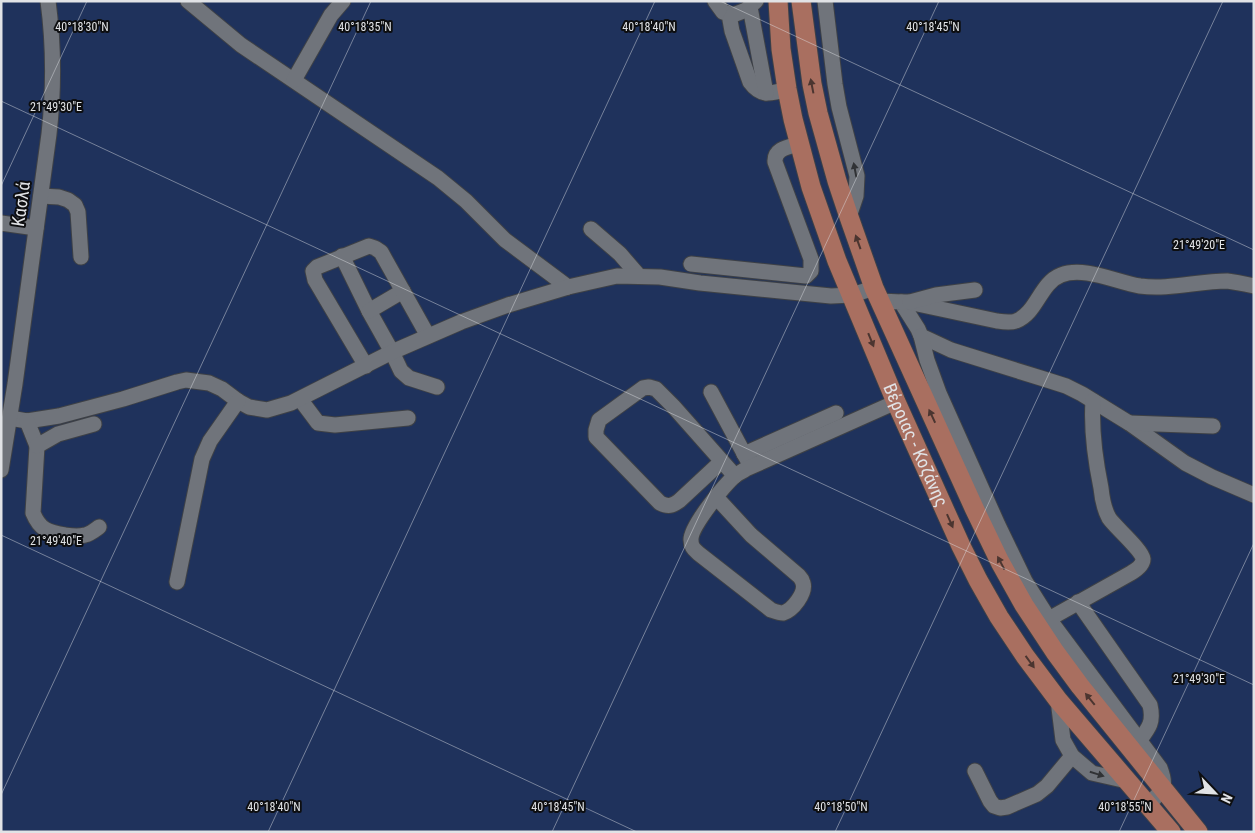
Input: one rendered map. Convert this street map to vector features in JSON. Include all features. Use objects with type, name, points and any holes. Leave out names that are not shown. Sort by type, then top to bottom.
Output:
[{"type":"main road","name":"Βέροιας - Κοζάνης","points":[[778,1],[781,49],[787,89],[811,187],[837,261],[896,402],[978,580],[999,617],[1058,700],[1171,832]]},
{"type":"main road","name":"Βέροιας - Κοζάνης","points":[[801,1],[812,84],[818,113],[848,217],[876,294],[974,508],[1000,562],[1024,605],[1055,652],[1198,832]]},
{"type":"street","name":"Κασλά","points":[[1,470],[10,418],[49,134],[53,85],[53,50],[48,1]]},
{"type":"street","points":[[188,1],[241,45],[438,178],[466,201],[505,240],[568,287]]},
{"type":"street","points":[[294,80],[331,15],[343,1]]},
{"type":"street","points":[[715,1],[723,12],[733,15],[746,10],[753,4]]},
{"type":"street","points":[[825,1],[834,84],[857,176],[856,196],[848,217]]},
{"type":"street","points":[[753,4],[766,93]]},
{"type":"street","points":[[733,15],[730,20],[732,31],[750,82],[759,91],[766,93],[787,89]]},
{"type":"street","points":[[691,264],[806,276],[811,271],[811,259],[775,162],[775,155],[778,151],[800,144]]},
{"type":"street","points":[[41,196],[59,197],[75,205],[78,212],[81,257]]},
{"type":"street","points":[[1,224],[36,228]]},
{"type":"street","points":[[591,229],[620,254],[639,276]]},
{"type":"street","points":[[366,366],[315,280],[314,271],[317,267],[369,246],[375,248],[381,252],[428,336]]},
{"type":"street","points":[[342,256],[401,371],[409,378],[437,387]]},
{"type":"street","points":[[10,418],[27,421],[59,416],[186,380],[209,383],[222,389],[249,407],[267,410],[300,399],[392,352],[461,322],[568,287],[617,276],[660,277],[824,296],[876,294],[904,302],[1009,322],[1025,316],[1052,280],[1071,272],[1096,275],[1156,288],[1228,281],[1254,286]]},
{"type":"street","points":[[904,302],[936,295],[975,290]]},
{"type":"street","points":[[369,311],[403,291]]},
{"type":"street","points":[[904,302],[921,336],[927,360],[939,393],[1025,581],[1049,619],[1160,768],[1164,783],[1163,790],[1148,805]]},
{"type":"street","points":[[921,336],[950,350],[1066,386],[1129,423],[1185,463],[1254,495]]},
{"type":"street","points":[[722,461],[679,501],[672,506],[665,506],[596,437],[597,424],[599,420],[643,388],[656,389],[673,406],[722,461],[735,476]]},
{"type":"street","points":[[711,392],[748,460]]},
{"type":"street","points":[[300,399],[318,423],[335,425],[408,418]]},
{"type":"street","points":[[177,582],[202,459],[210,441],[238,401]]},
{"type":"street","points":[[1049,619],[1132,573],[1143,560],[1109,517],[1103,501],[1095,458],[1092,427],[1093,401]]},
{"type":"street","points":[[748,460],[896,402]]},
{"type":"street","points":[[716,497],[750,535],[803,581],[802,593],[792,608],[783,613],[771,610],[692,547],[690,538],[699,520],[716,497],[748,460],[836,413]]},
{"type":"street","points":[[27,421],[37,446],[34,514],[37,522],[51,532],[77,537],[87,535],[99,527]]},
{"type":"street","points":[[1129,423],[1212,426]]},
{"type":"street","points":[[37,446],[58,434],[94,424]]},
{"type":"street","points":[[1078,602],[1150,705],[1152,721],[1139,742]]},
{"type":"street","points":[[1058,700],[1063,740],[1072,756],[1092,773],[1127,781]]},
{"type":"street","points":[[974,772],[994,806],[1000,808],[1007,807],[1037,794],[1047,786],[1072,756]]},
{"type":"shaded area","points":[[1,1],[1254,1],[1254,832],[1,832]]}]
